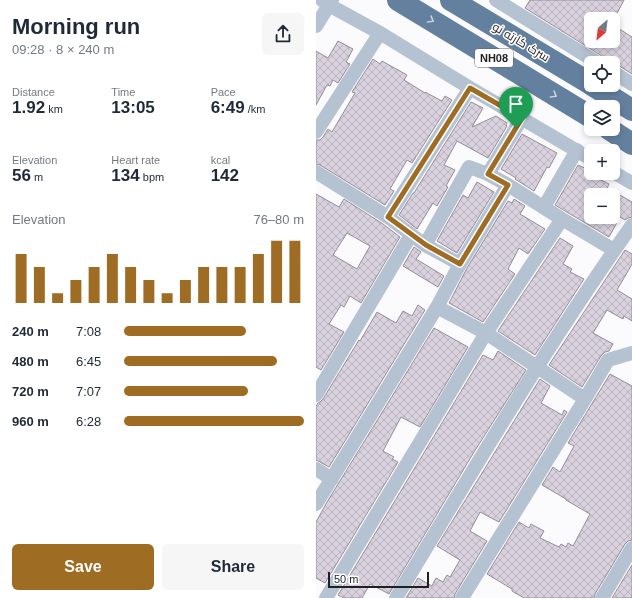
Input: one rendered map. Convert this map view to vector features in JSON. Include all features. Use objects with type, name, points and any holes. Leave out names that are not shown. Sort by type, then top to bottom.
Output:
[{"type":"highway","name":"NH08","points":[[398,0],[584,113]]},
{"type":"highway","name":"سرک کارته نو","points":[[452,0],[584,80]]},
{"type":"highway","name":"سرک کارته نو","points":[[603,92],[632,110]]},
{"type":"highway","points":[[620,136],[632,144]]},
{"type":"street","points":[[496,0],[587,56]]},
{"type":"street","points":[[316,26],[327,2],[584,154]]},
{"type":"street","points":[[316,132],[380,33]]},
{"type":"street","points":[[620,76],[632,84]]},
{"type":"street","points":[[388,217],[470,88]]},
{"type":"street","points":[[488,174],[522,118]]},
{"type":"street","points":[[544,207],[577,150]]},
{"type":"street","points":[[426,245],[468,167],[488,174],[508,185],[614,250]]},
{"type":"street","points":[[316,172],[388,217],[426,245],[460,264]]},
{"type":"street","points":[[620,176],[632,183]]},
{"type":"street","points":[[316,504],[437,307],[460,264],[508,185]]},
{"type":"street","points":[[326,598],[486,333],[562,219]]},
{"type":"street","points":[[396,598],[537,367],[632,225]]},
{"type":"street","points":[[316,395],[411,234]]},
{"type":"street","points":[[437,307],[486,333],[585,399]]},
{"type":"street","points":[[462,598],[608,360],[632,353]]},
{"type":"street","points":[[316,469],[332,479]]},
{"type":"street","points":[[602,598],[632,548]]},
{"type":"building","points":[[530,0],[624,0],[618,12],[584,12],[584,45],[525,8]]},
{"type":"building","points":[[620,29],[632,37],[632,74],[620,66],[620,56],[602,56],[589,48],[620,48]]},
{"type":"building","points":[[338,41],[353,49],[346,62],[350,64],[338,83],[333,80],[330,86],[327,85],[316,105],[316,51],[328,58]]},
{"type":"building","points":[[373,59],[380,64],[382,61],[407,75],[404,80],[425,93],[442,101],[445,96],[452,100],[412,163],[407,160],[390,189],[394,191],[385,205],[316,164],[316,140],[320,140],[328,129],[332,132],[355,93],[352,92]]},
{"type":"building","points":[[471,102],[483,108],[472,127],[496,116],[507,123],[507,126],[488,158],[457,141],[444,165],[455,170],[446,186],[448,187],[437,206],[433,203],[417,229],[399,215]]},
{"type":"building","points":[[522,134],[557,153],[549,168],[547,167],[534,191],[501,169]]},
{"type":"building","points":[[578,165],[584,168],[584,180],[601,180],[609,184],[607,188],[584,188],[584,222],[555,205]]},
{"type":"building","points":[[477,182],[494,192],[457,253],[437,241],[463,195],[468,198]]},
{"type":"building","points":[[316,194],[339,207],[344,199],[383,224],[400,237],[361,303],[350,296],[344,307],[341,305],[329,324],[344,332],[321,370],[316,367]],"holes":[[[347,233],[370,246],[357,269],[333,255]]]},
{"type":"building","points":[[620,195],[632,202],[632,217],[625,220],[620,217]]},
{"type":"building","points":[[514,199],[525,206],[520,214],[545,229],[528,254],[519,248],[508,269],[515,274],[483,322],[449,303],[467,268],[508,201],[512,203]]},
{"type":"building","points":[[587,224],[616,224],[609,237]]},
{"type":"building","points":[[560,238],[573,246],[563,264],[572,269],[570,272],[584,279],[535,355],[498,331]]},
{"type":"building","points":[[414,247],[421,252],[416,259],[444,276],[438,287],[403,266]]},
{"type":"building","points":[[625,250],[632,254],[632,264],[617,290],[632,299],[632,321],[624,316],[623,319],[607,310],[593,333],[613,344],[609,351],[605,352],[601,356],[582,387],[549,365]]},
{"type":"building","points":[[418,305],[425,310],[329,467],[316,460],[316,406],[323,399],[377,312],[396,323],[403,311],[412,316]]},
{"type":"building","points":[[434,328],[468,347],[420,427],[401,417],[383,451],[394,457],[392,459],[398,462],[325,583],[316,578],[316,522]]},
{"type":"building","points":[[498,351],[526,370],[474,452],[389,594],[370,584],[362,598],[344,598],[338,595],[483,355],[493,360]]},
{"type":"building","points":[[610,374],[632,386],[632,540],[625,544],[594,598],[524,598],[487,574],[519,522],[529,528],[531,524],[544,531],[540,538],[559,547],[561,544],[566,547],[568,543],[573,546],[590,514],[542,485],[553,467],[560,472],[574,446],[568,443]]},
{"type":"building","points":[[540,379],[550,386],[541,403],[562,415],[564,410],[567,412],[499,522],[480,512],[470,531],[487,541],[454,598],[406,598],[418,578],[432,586],[436,578],[443,582],[447,575],[450,577],[460,560],[437,546]]},
{"type":"building","points":[[632,565],[632,598],[612,598]]},
{"type":"route","points":[[470,88],[522,118],[516,128],[488,174],[508,185],[460,264],[426,245],[388,217],[470,88]]}]
